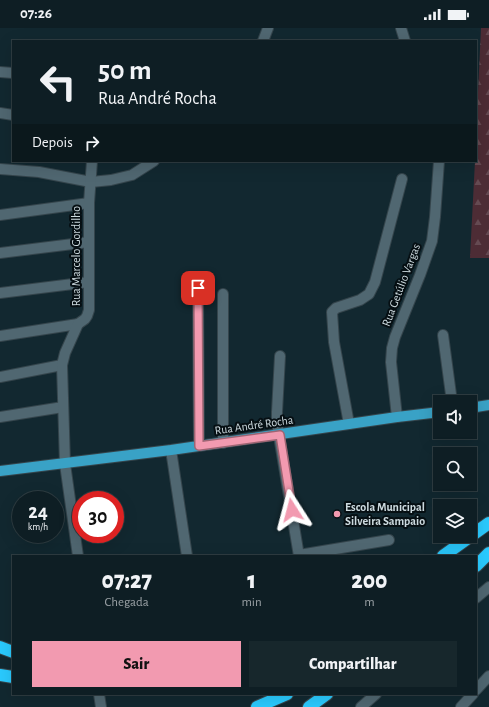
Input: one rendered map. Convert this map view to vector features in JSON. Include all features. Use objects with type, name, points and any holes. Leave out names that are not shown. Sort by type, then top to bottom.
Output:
[{"type":"highway","points":[[444,555],[489,523]]},
{"type":"highway","points":[[477,561],[489,553]]},
{"type":"highway","points":[[477,565],[489,553]]},
{"type":"highway","points":[[0,647],[12,652]]},
{"type":"highway","points":[[0,675],[12,676]]},
{"type":"highway","points":[[257,707],[285,695]]},
{"type":"highway","points":[[308,707],[326,695]]},
{"type":"main road","points":[[477,407],[489,405]]},
{"type":"main road","name":"Rua André Rocha","points":[[0,471],[171,450],[433,413]]},
{"type":"street","points":[[263,40],[268,28]]},
{"type":"street","points":[[401,28],[405,40]]},
{"type":"street","points":[[0,72],[12,74]]},
{"type":"street","points":[[0,113],[12,115]]},
{"type":"street","name":"Rua Marcelo Gordilho","points":[[78,555],[65,464],[62,364],[64,353],[78,324],[85,319],[89,310],[89,203],[92,162]]},
{"type":"street","points":[[0,169],[39,172],[91,182],[111,180],[132,175],[152,162]]},
{"type":"street","name":"Rua Getúlio Vargas","points":[[397,417],[391,362],[392,348],[432,241],[439,162]]},
{"type":"street","points":[[350,424],[334,342],[332,312],[336,308],[360,300],[369,294],[375,282],[402,179]]},
{"type":"street","points":[[0,215],[89,203]]},
{"type":"street","points":[[0,253],[89,242]]},
{"type":"street","points":[[0,293],[89,282]]},
{"type":"street","points":[[198,288],[199,446]]},
{"type":"street","points":[[223,294],[223,443]]},
{"type":"street","points":[[0,336],[78,324]]},
{"type":"street","points":[[443,335],[451,395]]},
{"type":"street","points":[[280,356],[277,424],[299,555],[389,540]]},
{"type":"street","points":[[0,377],[62,364]]},
{"type":"street","points":[[0,417],[63,407]]},
{"type":"street","points":[[171,450],[187,555]]},
{"type":"street","points":[[477,597],[489,587]]},
{"type":"street","points":[[477,689],[489,676]]},
{"type":"street","points":[[99,695],[101,707]]},
{"type":"street","points":[[361,707],[375,695]]},
{"type":"street","points":[[461,707],[472,695]]},
{"type":"green space","points":[[481,28],[489,28],[489,258],[470,258],[475,162],[477,162],[477,114]]},
{"type":"place","name":"Escola Municipal Silveira Sampaio","points":[[337,514]]},
{"type":"route","points":[[198,288],[199,446],[280,435],[292,510]]}]
